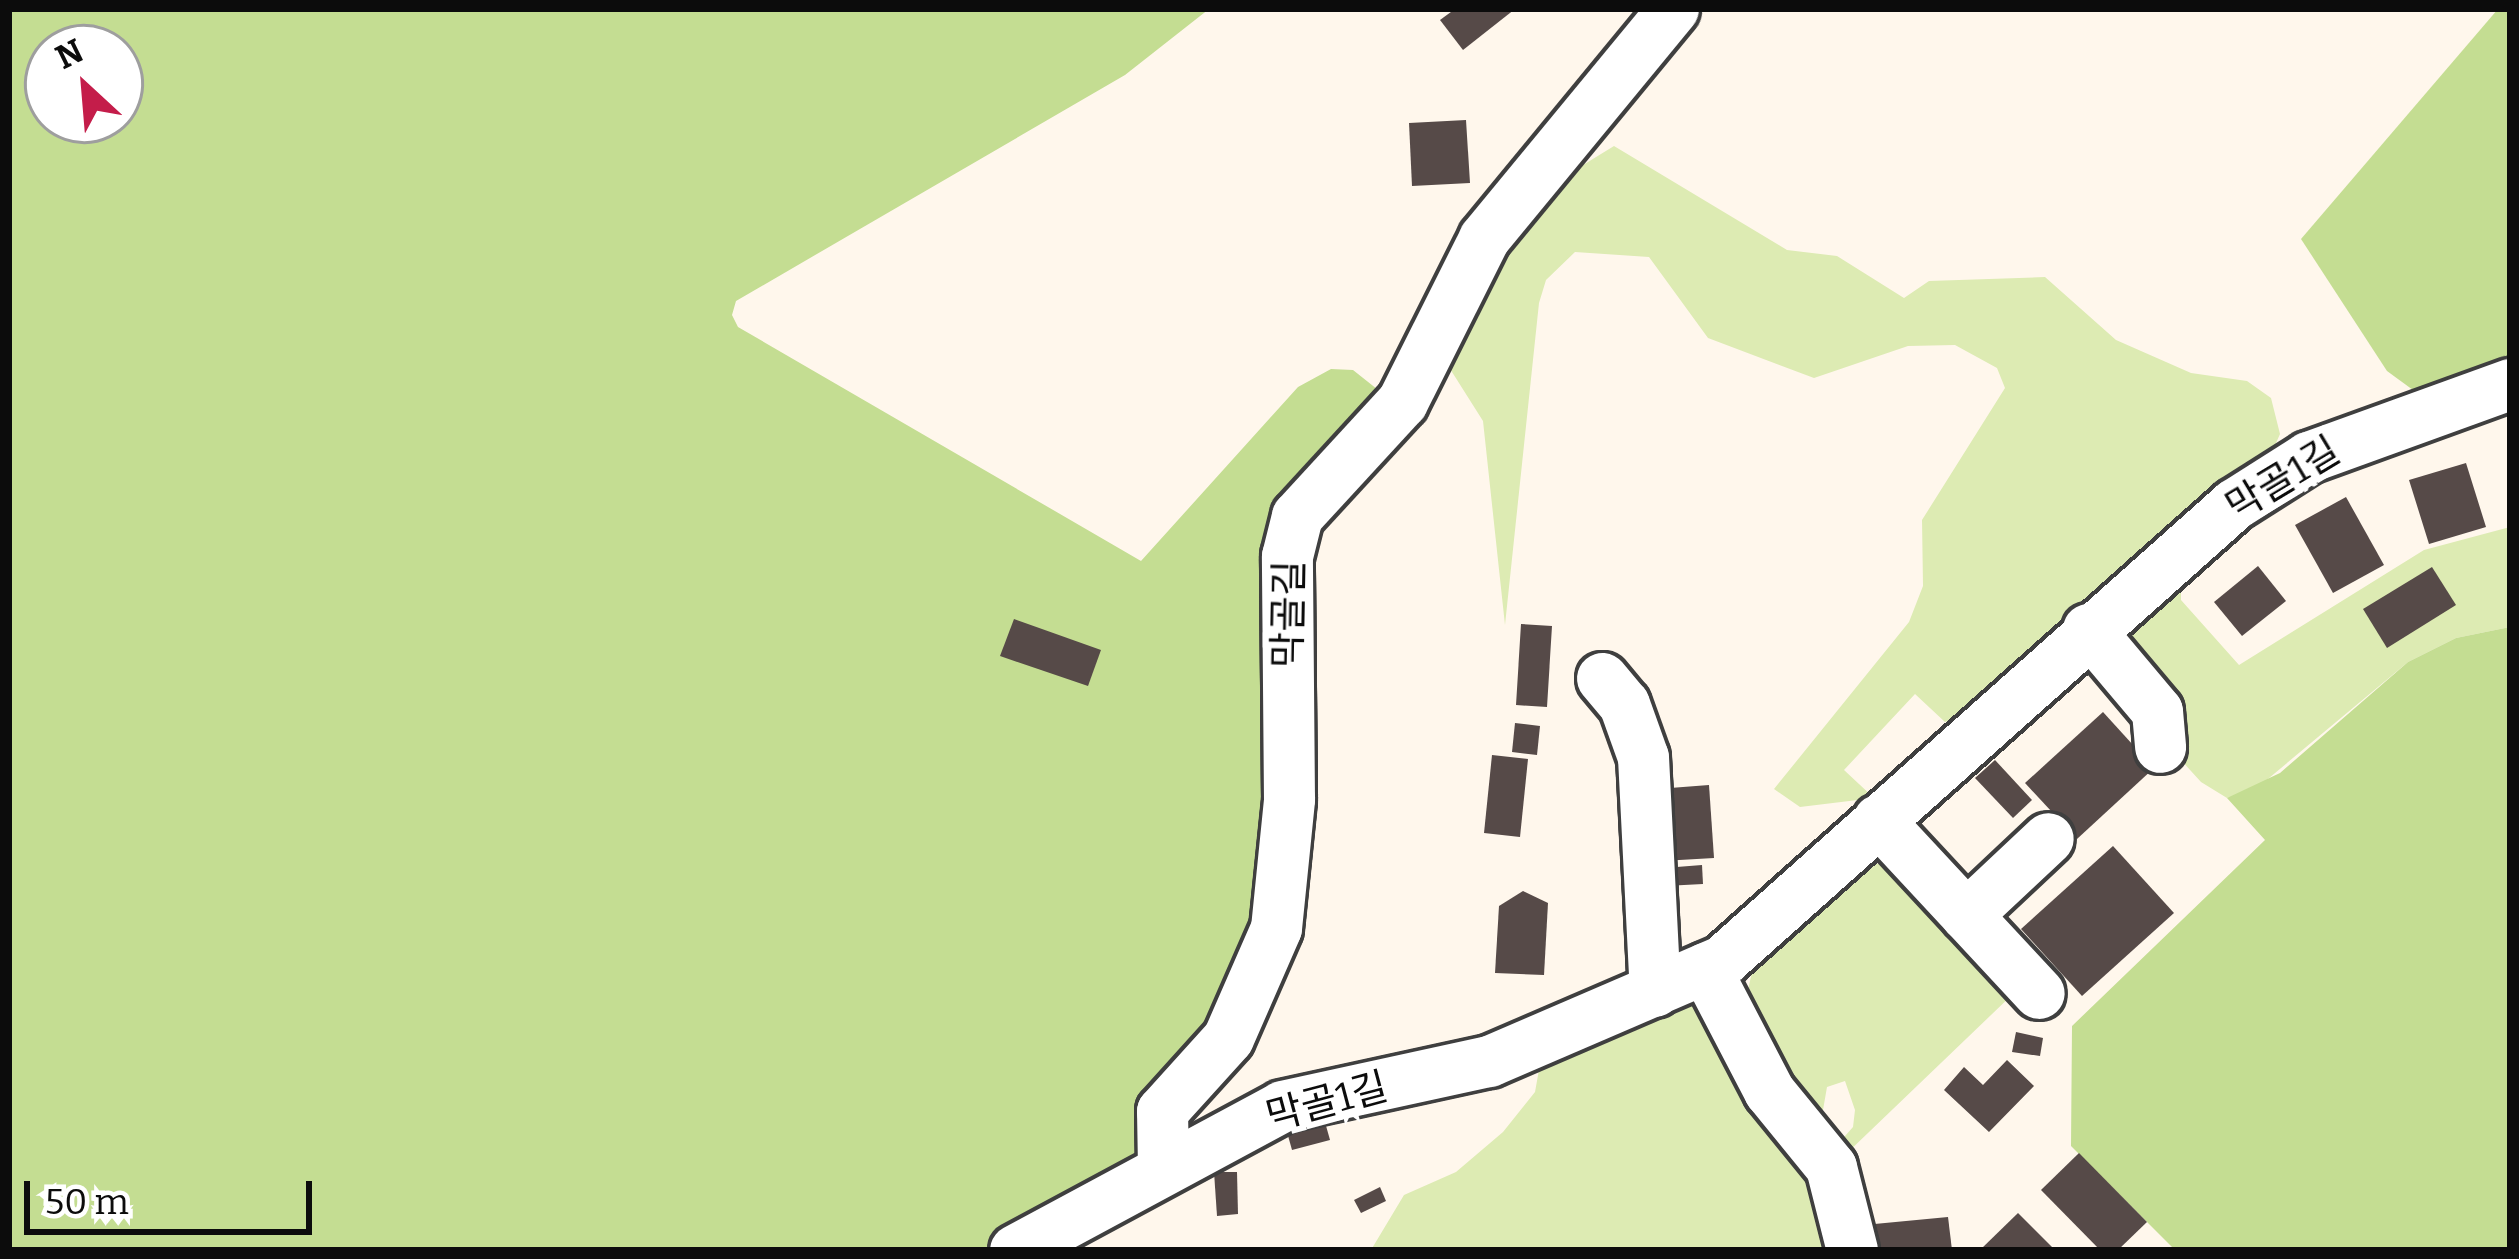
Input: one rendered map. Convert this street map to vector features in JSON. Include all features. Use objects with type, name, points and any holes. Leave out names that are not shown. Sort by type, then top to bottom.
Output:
[{"type":"lane","name":"막골길","points":[[1163,1167],[1162,1111],[1228,1038],[1264,970],[1276,928],[1289,799],[1287,556],[1297,516],[1402,402],[1484,238],[1673,9]]},
{"type":"lane","name":"막골1길","points":[[1015,1250],[1282,1106],[1489,1060],[1705,968],[2234,504],[2308,457],[2510,384]]},
{"type":"lane","points":[[2088,629],[2157,711],[2159,747]]},
{"type":"lane","points":[[1602,678],[1624,704],[1643,757],[1654,991]]},
{"type":"lane","points":[[1878,820],[2038,993]]},
{"type":"lane","points":[[1966,915],[2048,838]]},
{"type":"lane","points":[[1705,968],[1762,1080],[1831,1167],[1852,1250]]},
{"type":"green space","points":[[9,9],[1209,9],[1125,75],[736,301],[732,315],[738,327],[1141,561],[1298,387],[1331,369],[1353,370],[1387,397],[1300,488],[1278,856],[1154,1163],[1005,1250],[9,1250]]},
{"type":"green space","points":[[2498,9],[2510,9],[2510,370],[2413,390],[2387,371],[2301,239]]},
{"type":"green space","points":[[1614,146],[1787,250],[1837,256],[1904,298],[1929,281],[2045,277],[2116,340],[2191,373],[2247,381],[2271,398],[2280,434],[2269,459],[1963,715],[1945,722],[1915,694],[1844,770],[1874,798],[1800,807],[1774,789],[1909,622],[1923,586],[1922,520],[2005,388],[1997,368],[1955,345],[1908,346],[1814,378],[1708,338],[1649,257],[1575,252],[1546,280],[1539,303],[1505,625],[1483,421],[1440,353],[1531,197]]},
{"type":"green space","points":[[2510,527],[2510,627],[2456,638],[2408,662],[2251,793],[2227,798],[2201,782],[2170,748],[2107,638],[2181,584],[2181,600],[2239,665],[2424,550]]},
{"type":"green space","points":[[2510,627],[2510,1250],[2175,1250],[2071,1146],[2072,1026],[2265,840],[2227,798],[2280,773],[2408,662],[2456,638]]},
{"type":"green space","points":[[1870,864],[1893,864],[2015,992],[1844,1156],[1837,1145],[1853,1127],[1855,1110],[1845,1081],[1827,1087],[1823,1110],[1806,1110],[1745,1004],[1753,967]]},
{"type":"green space","points":[[1697,994],[1818,1189],[1840,1250],[1371,1250],[1404,1195],[1456,1172],[1503,1132],[1535,1092],[1542,1053]]},
{"type":"building","points":[[1455,9],[1515,9],[1463,50],[1440,20]]},
{"type":"building","points":[[1466,120],[1470,183],[1412,186],[1409,123]]},
{"type":"building","points":[[2466,463],[2486,527],[2429,544],[2409,480]]},
{"type":"building","points":[[2346,497],[2384,565],[2333,593],[2295,525]]},
{"type":"building","points":[[2258,566],[2286,601],[2242,636],[2214,602]]},
{"type":"building","points":[[2432,567],[2456,605],[2387,648],[2363,609]]},
{"type":"building","points":[[1014,619],[1101,650],[1088,686],[1000,656]]},
{"type":"building","points":[[1521,624],[1552,626],[1547,707],[1516,705]]},
{"type":"building","points":[[2103,712],[2154,768],[2077,839],[2025,783]]},
{"type":"building","points":[[1515,723],[1540,726],[1537,755],[1512,752]]},
{"type":"building","points":[[1492,755],[1528,759],[1520,837],[1484,833]]},
{"type":"building","points":[[1995,760],[2032,800],[2013,818],[1975,778]]},
{"type":"building","points":[[1709,785],[1714,858],[1662,861],[1657,789]]},
{"type":"building","points":[[2113,846],[2174,913],[2082,996],[2021,929]]},
{"type":"building","points":[[1702,865],[1703,884],[1665,886],[1664,868]]},
{"type":"building","points":[[1523,891],[1548,903],[1544,975],[1495,973],[1499,906]]},
{"type":"building","points":[[2016,1032],[2043,1038],[2040,1056],[2012,1052]]},
{"type":"building","points":[[2007,1060],[2034,1086],[1989,1132],[1944,1090],[1964,1067],[1983,1085]]},
{"type":"building","points":[[1323,1115],[1330,1140],[1292,1150],[1285,1125]]},
{"type":"building","points":[[2079,1153],[2147,1222],[2118,1250],[2100,1250],[2041,1190]]},
{"type":"building","points":[[1214,1172],[1237,1172],[1238,1214],[1217,1216]]},
{"type":"building","points":[[1380,1187],[1386,1201],[1361,1213],[1354,1200]]},
{"type":"building","points":[[2018,1213],[2055,1250],[1980,1250]]},
{"type":"building","points":[[1948,1217],[1952,1250],[1867,1250],[1864,1225]]}]
